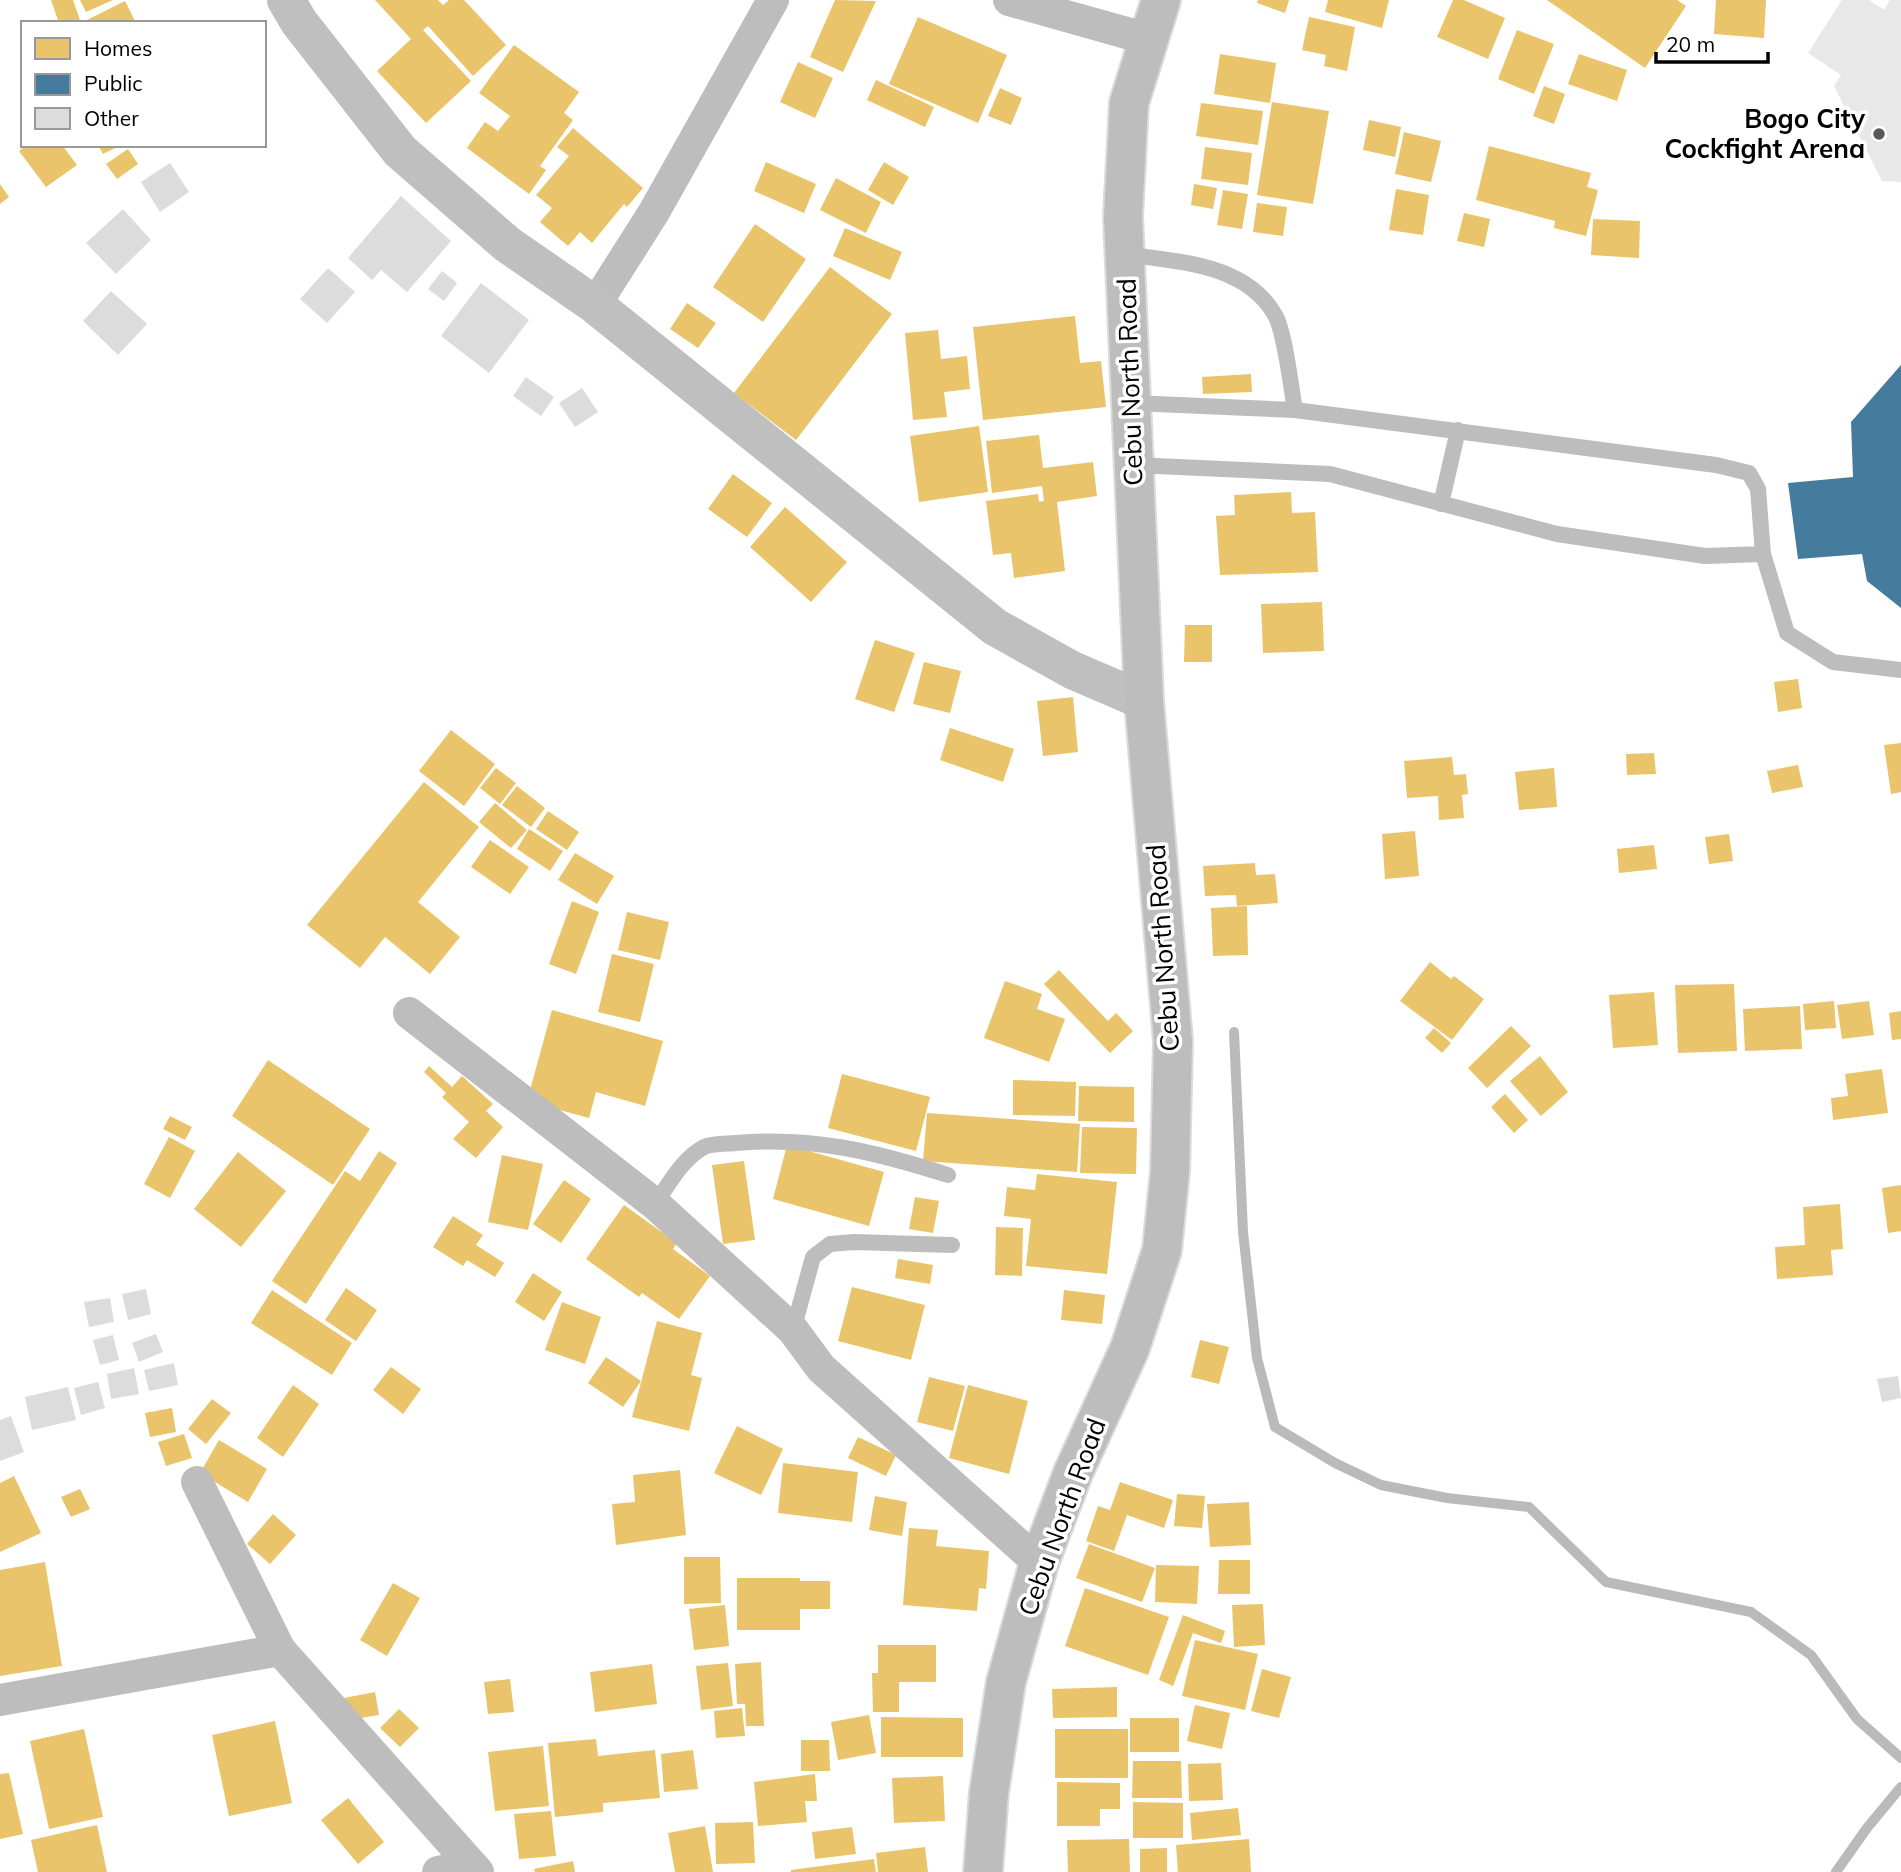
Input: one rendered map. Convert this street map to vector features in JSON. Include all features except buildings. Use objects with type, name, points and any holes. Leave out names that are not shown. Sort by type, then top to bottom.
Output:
[{"type":"highway","name":"Cebu North Road","points":[[982,1872],[989,1792],[1006,1682],[1040,1563],[1073,1473],[1130,1348],[1162,1250],[1170,1171],[1172,1041],[1144,701],[1123,217],[1129,103],[1161,0]]},
{"type":"street","points":[[286,0],[299,22],[400,151],[507,244],[596,305],[995,627],[1072,670],[1144,701]]},
{"type":"street","points":[[596,305],[654,212],[773,0]]},
{"type":"street","points":[[1009,0],[1148,39]]},
{"type":"street","points":[[409,1013],[655,1204],[793,1330],[821,1368],[1040,1563]]},
{"type":"street","points":[[197,1482],[279,1650],[475,1869]]},
{"type":"street","points":[[0,1700],[279,1650]]},
{"type":"street","points":[[438,1872],[475,1869]]},
{"type":"lane","points":[[1125,254],[1213,268],[1253,289],[1275,316],[1295,410]]},
{"type":"lane","points":[[1132,403],[1295,410],[1716,465],[1749,472],[1758,489],[1763,554],[1787,634],[1833,662],[1901,670]]},
{"type":"lane","points":[[1441,504],[1458,430]]},
{"type":"lane","points":[[1134,465],[1330,474],[1557,534],[1705,556],[1763,554]]},
{"type":"lane","points":[[655,1204],[683,1164],[706,1146],[759,1141],[826,1144],[886,1154],[948,1175]]},
{"type":"lane","points":[[793,1330],[813,1257],[830,1244],[854,1242],[952,1245]]},
{"type":"shaded area","name":"Bogo City Cockfight Arena","points":[[1842,0],[1869,0],[1884,10],[1890,0],[1901,0],[1901,182],[1882,181],[1834,86],[1841,75],[1808,53]]},
{"type":"waterway","points":[[1234,1032],[1243,1232],[1257,1358],[1275,1427],[1335,1463],[1381,1485],[1447,1498],[1529,1507],[1606,1582],[1751,1612],[1811,1655],[1857,1719],[1901,1758]]},
{"type":"waterway","points":[[1836,1872],[1867,1828],[1901,1787]]},
{"type":"place","name":"Bogo City Cockfight Arena","points":[[1879,134]]}]
